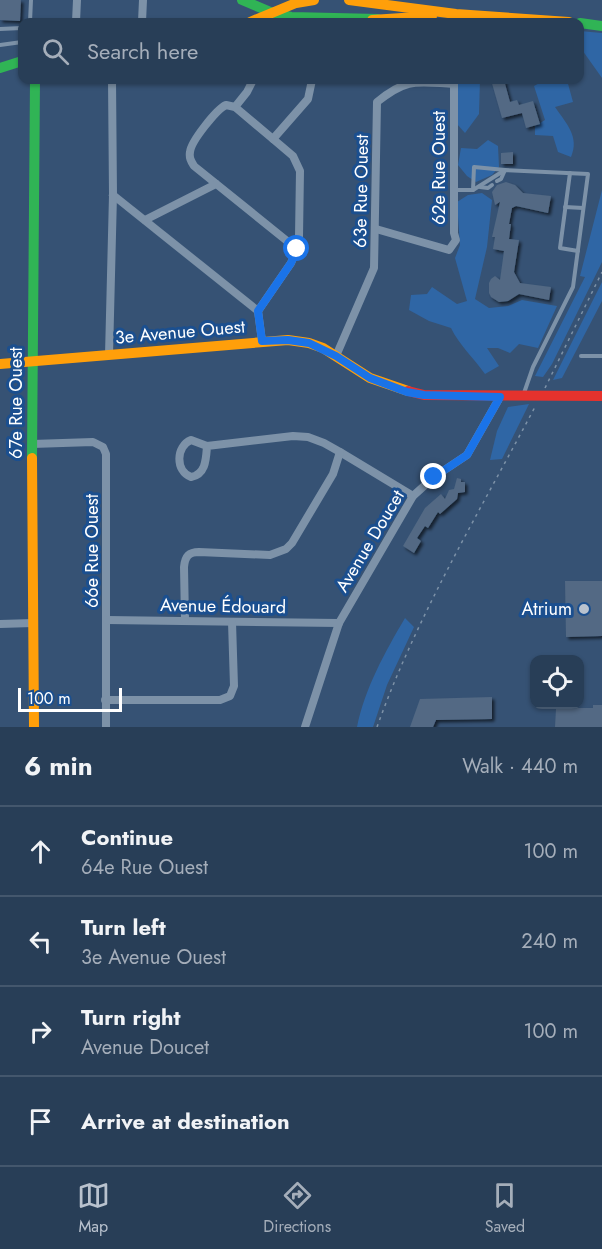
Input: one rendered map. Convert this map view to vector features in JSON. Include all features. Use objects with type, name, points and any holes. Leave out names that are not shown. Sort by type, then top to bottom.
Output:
[{"type":"street","points":[[76,18],[77,0]]},
{"type":"street","points":[[142,18],[143,0]]},
{"type":"street","points":[[242,0],[273,13],[291,17],[334,18]]},
{"type":"street","points":[[260,18],[296,3],[314,0]]},
{"type":"street","points":[[349,0],[456,18]]},
{"type":"street","points":[[584,24],[602,26]]},
{"type":"street","points":[[0,68],[18,62]]},
{"type":"street","name":"67e Rue Ouest","points":[[34,727],[32,444],[35,84]]},
{"type":"street","points":[[109,355],[113,195],[112,84]]},
{"type":"street","points":[[235,107],[248,92],[251,84]]},
{"type":"street","points":[[273,139],[308,99],[311,84]]},
{"type":"street","name":"63e Rue Ouest","points":[[336,356],[374,268],[377,102],[392,90],[405,84]]},
{"type":"street","name":"62e Rue Ouest","points":[[376,229],[449,250],[456,240],[454,233],[454,84]]},
{"type":"street","points":[[262,341],[258,311],[291,263],[297,249],[300,171],[293,156],[235,107],[226,105],[218,110],[191,146],[190,161],[297,249]]},
{"type":"street","points":[[145,220],[216,184]]},
{"type":"street","points":[[113,195],[258,311]]},
{"type":"street","name":"3e Avenue Ouest","points":[[0,364],[288,340],[309,343],[336,356],[370,378],[407,392],[424,395],[500,397],[602,396]]},
{"type":"street","name":"Avenue Doucet","points":[[305,727],[339,622],[413,496],[434,477],[467,455],[500,397]]},
{"type":"street","points":[[207,446],[201,473],[191,477],[186,476],[181,471],[182,447],[191,440],[207,446],[293,436],[324,443],[413,496]]},
{"type":"street","name":"66e Rue Ouest","points":[[32,444],[93,442],[103,447],[106,454],[106,727]]},
{"type":"street","points":[[184,620],[184,567],[188,554],[199,552],[270,555],[286,549],[292,543],[333,474],[340,452]]},
{"type":"street","name":"Avenue Édouard","points":[[107,620],[339,622]]},
{"type":"street","points":[[105,700],[220,700],[230,696],[234,686],[232,622]]},
{"type":"street","points":[[0,624],[33,623]]},
{"type":"lane","points":[[30,18],[31,0]]},
{"type":"lane","points":[[0,29],[18,28]]},
{"type":"lane","points":[[0,45],[18,43]]},
{"type":"lane","points":[[473,190],[474,167],[588,174],[573,287],[533,367],[523,396]]},
{"type":"lane","points":[[454,190],[473,190],[505,170]]},
{"type":"lane","points":[[497,181],[501,179],[505,170]]},
{"type":"lane","points":[[570,173],[560,248],[578,251]]},
{"type":"lane","points":[[480,187],[488,188],[492,185]]},
{"type":"lane","points":[[565,207],[583,208]]},
{"type":"lane","points":[[581,356],[602,356]]},
{"type":"path","points":[[544,388],[602,272]]},
{"type":"path","points":[[377,727],[415,634],[537,403]]},
{"type":"shaded area","points":[[584,31],[602,33],[602,78],[584,53]]},
{"type":"shaded area","points":[[455,84],[480,84],[479,114],[465,133],[457,124]]},
{"type":"shaded area","points":[[568,84],[573,102],[555,107],[573,137],[571,157],[558,152],[553,136],[535,135],[535,126],[545,120],[534,86]]},
{"type":"shaded area","points":[[488,140],[498,146],[499,167],[492,175],[476,182],[467,176],[458,165],[461,148],[477,149]]},
{"type":"shaded area","points":[[602,190],[602,262],[552,364],[543,377],[535,376],[585,277],[580,276]]},
{"type":"shaded area","points":[[482,193],[492,200],[487,247],[475,299],[489,308],[508,306],[522,300],[557,306],[538,348],[519,344],[510,353],[498,348],[487,348],[499,366],[485,374],[451,328],[429,321],[409,310],[411,295],[427,294],[432,287],[457,304],[467,301],[455,258],[460,245],[457,202],[468,195]]},
{"type":"shaded area","points":[[602,282],[602,301],[562,378],[553,380]]},
{"type":"shaded area","points":[[529,404],[502,459],[490,460],[497,431],[508,407]]},
{"type":"shaded area","points":[[405,618],[414,627],[387,685],[373,727],[357,727],[370,684]]},
{"type":"building","points":[[0,0],[21,0],[18,21],[0,20]]},
{"type":"building","points":[[492,84],[505,84],[510,102],[517,100],[519,105],[533,101],[540,124],[526,128],[522,113],[502,118]]},
{"type":"building","points":[[513,152],[513,164],[501,164],[501,153]]},
{"type":"building","points":[[506,182],[515,185],[523,193],[551,196],[548,213],[516,206],[512,208],[509,224],[511,224],[509,239],[519,240],[514,272],[520,283],[551,287],[549,300],[519,294],[508,301],[499,302],[489,293],[491,279],[495,276],[500,280],[504,251],[493,249],[495,237],[492,237],[500,202],[495,205],[492,192],[497,185]]},
{"type":"building","points":[[457,478],[465,482],[465,492],[458,493],[457,499],[440,514],[438,512],[428,528],[425,526],[417,538],[421,541],[414,553],[403,546],[425,508],[441,494],[445,499],[449,490],[454,489]]},
{"type":"building","name":"Atrium","points":[[565,581],[602,581],[602,636],[566,637]]},
{"type":"building","points":[[492,697],[492,719],[436,720],[433,727],[410,727],[420,699]]},
{"type":"building","points":[[593,705],[602,705],[602,727],[555,727],[556,709],[584,709],[593,708]]},
{"type":"traffic: fast","points":[[242,0],[273,13],[291,17],[334,18]]},
{"type":"traffic: fast","points":[[584,24],[602,26]]},
{"type":"traffic: fast","points":[[0,68],[18,62]]},
{"type":"traffic: fast","points":[[32,458],[35,84]]},
{"type":"traffic: slow","points":[[260,18],[296,3],[314,0]]},
{"type":"traffic: slow","points":[[349,0],[456,14],[512,18]]},
{"type":"traffic: slow","points":[[402,18],[432,16]]},
{"type":"traffic: slow","points":[[0,364],[288,340],[323,348],[370,378],[408,391]]},
{"type":"traffic: slow","points":[[32,458],[34,727]]},
{"type":"traffic: jam","points":[[408,391],[424,395],[602,396]]},
{"type":"place","name":"Atrium","points":[[584,609]]},
{"type":"route","points":[[297,249],[278,284],[258,311],[262,341],[288,340],[309,343],[323,348],[370,378],[407,392],[439,396],[500,397],[467,455],[434,477]]}]
